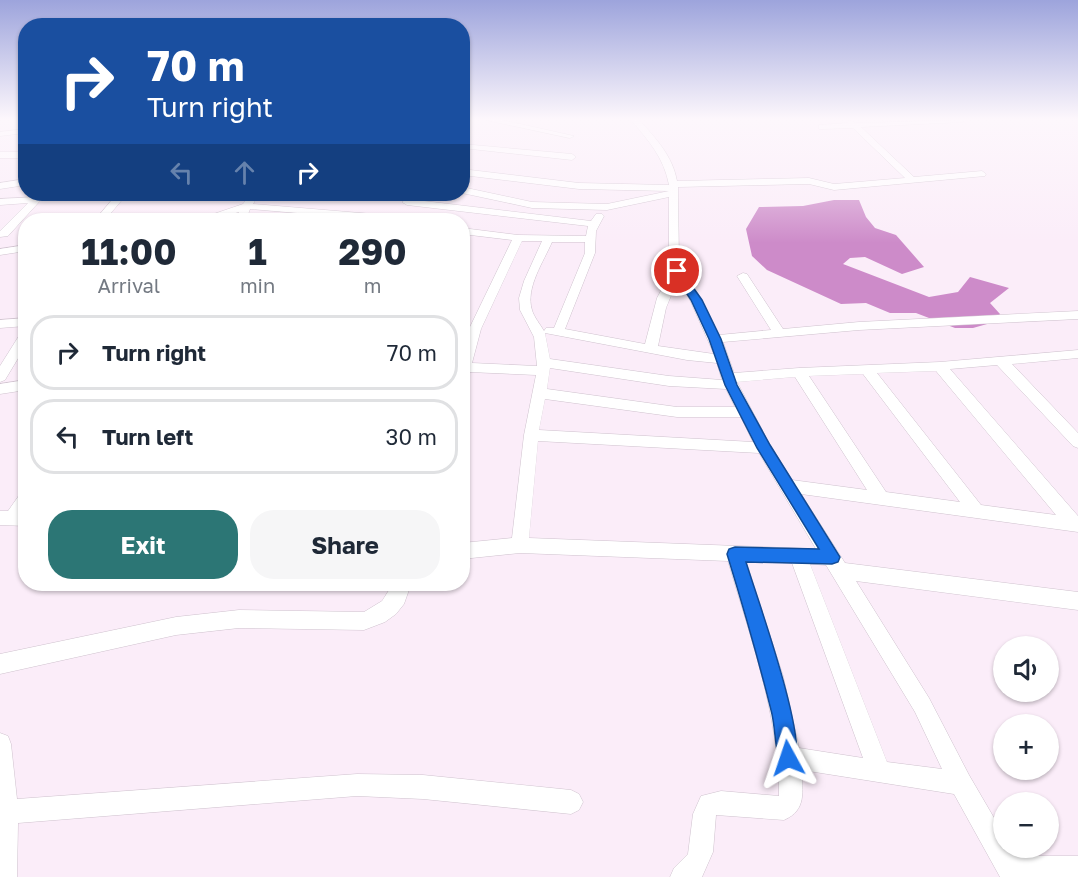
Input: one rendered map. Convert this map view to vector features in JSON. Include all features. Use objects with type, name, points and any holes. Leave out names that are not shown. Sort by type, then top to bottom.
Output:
[{"type":"street","points":[[666,161],[671,171],[674,188],[673,255],[677,271],[696,300],[715,339],[730,382],[764,448],[922,705],[961,783],[1012,873],[1078,868]]},
{"type":"street","points":[[892,161],[913,180]]},
{"type":"street","points":[[470,173],[579,186],[674,188],[809,181],[834,188],[982,174]]},
{"type":"street","points":[[0,186],[18,183]]},
{"type":"street","points":[[470,191],[532,205],[607,207],[674,188]]},
{"type":"street","points":[[0,202],[18,201]]},
{"type":"street","points":[[24,213],[35,201]]},
{"type":"street","points":[[106,213],[116,201]]},
{"type":"street","points":[[244,213],[250,201]]},
{"type":"street","points":[[430,201],[593,225]]},
{"type":"street","points":[[224,213],[247,206],[321,213]]},
{"type":"street","points":[[558,332],[590,253],[593,225],[607,207]]},
{"type":"street","points":[[0,234],[4,234],[18,219]]},
{"type":"street","points":[[470,232],[518,238],[590,239]]},
{"type":"street","points":[[470,325],[518,238]]},
{"type":"street","points":[[520,545],[531,435],[543,367],[543,345],[539,329],[528,316],[525,306],[526,294],[548,239]]},
{"type":"street","points":[[0,262],[5,251]]},
{"type":"street","points":[[651,349],[659,309],[669,283],[677,271]]},
{"type":"street","points":[[743,276],[780,334]]},
{"type":"street","points":[[715,339],[869,326],[1078,315]]},
{"type":"street","points":[[0,324],[18,323]]},
{"type":"street","points":[[539,329],[721,359]]},
{"type":"street","points":[[0,377],[18,347]]},
{"type":"street","points":[[470,370],[543,367],[669,381],[730,382],[799,372],[940,366],[1000,360],[1075,358]]},
{"type":"street","points":[[1000,360],[1078,442]]},
{"type":"street","points":[[940,366],[1077,525]]},
{"type":"street","points":[[867,370],[976,511]]},
{"type":"street","points":[[799,372],[880,497]]},
{"type":"street","points":[[0,389],[18,387]]},
{"type":"street","points":[[538,393],[676,412],[746,412]]},
{"type":"street","points":[[531,435],[764,448]]},
{"type":"street","points":[[789,486],[1077,525]]},
{"type":"street","points":[[470,550],[520,545],[798,556],[836,564],[1078,601]]},
{"type":"street","points":[[683,877],[694,871],[699,861],[704,812],[709,804],[784,808],[791,802],[785,727],[765,651],[735,554]]},
{"type":"street","points":[[798,556],[880,772]]},
{"type":"street","points":[[0,664],[176,626],[239,619],[364,621],[381,615],[393,606],[399,591]]},
{"type":"street","points":[[0,744],[7,812],[4,877]]},
{"type":"street","points":[[788,758],[961,783]]},
{"type":"street","points":[[7,812],[357,785],[423,787],[571,802]]},
{"type":"shaded area","points":[[834,200],[859,200],[866,217],[875,228],[896,235],[924,267],[902,274],[865,257],[850,258],[843,264],[929,297],[958,292],[970,277],[1009,288],[990,303],[1000,314],[994,322],[973,328],[955,328],[916,313],[890,313],[866,303],[841,304],[767,270],[752,256],[746,229],[759,207],[803,206]]},
{"type":"route","points":[[677,271],[696,300],[715,339],[731,385],[764,448],[832,557],[735,554],[765,651],[785,727],[788,758]]}]
